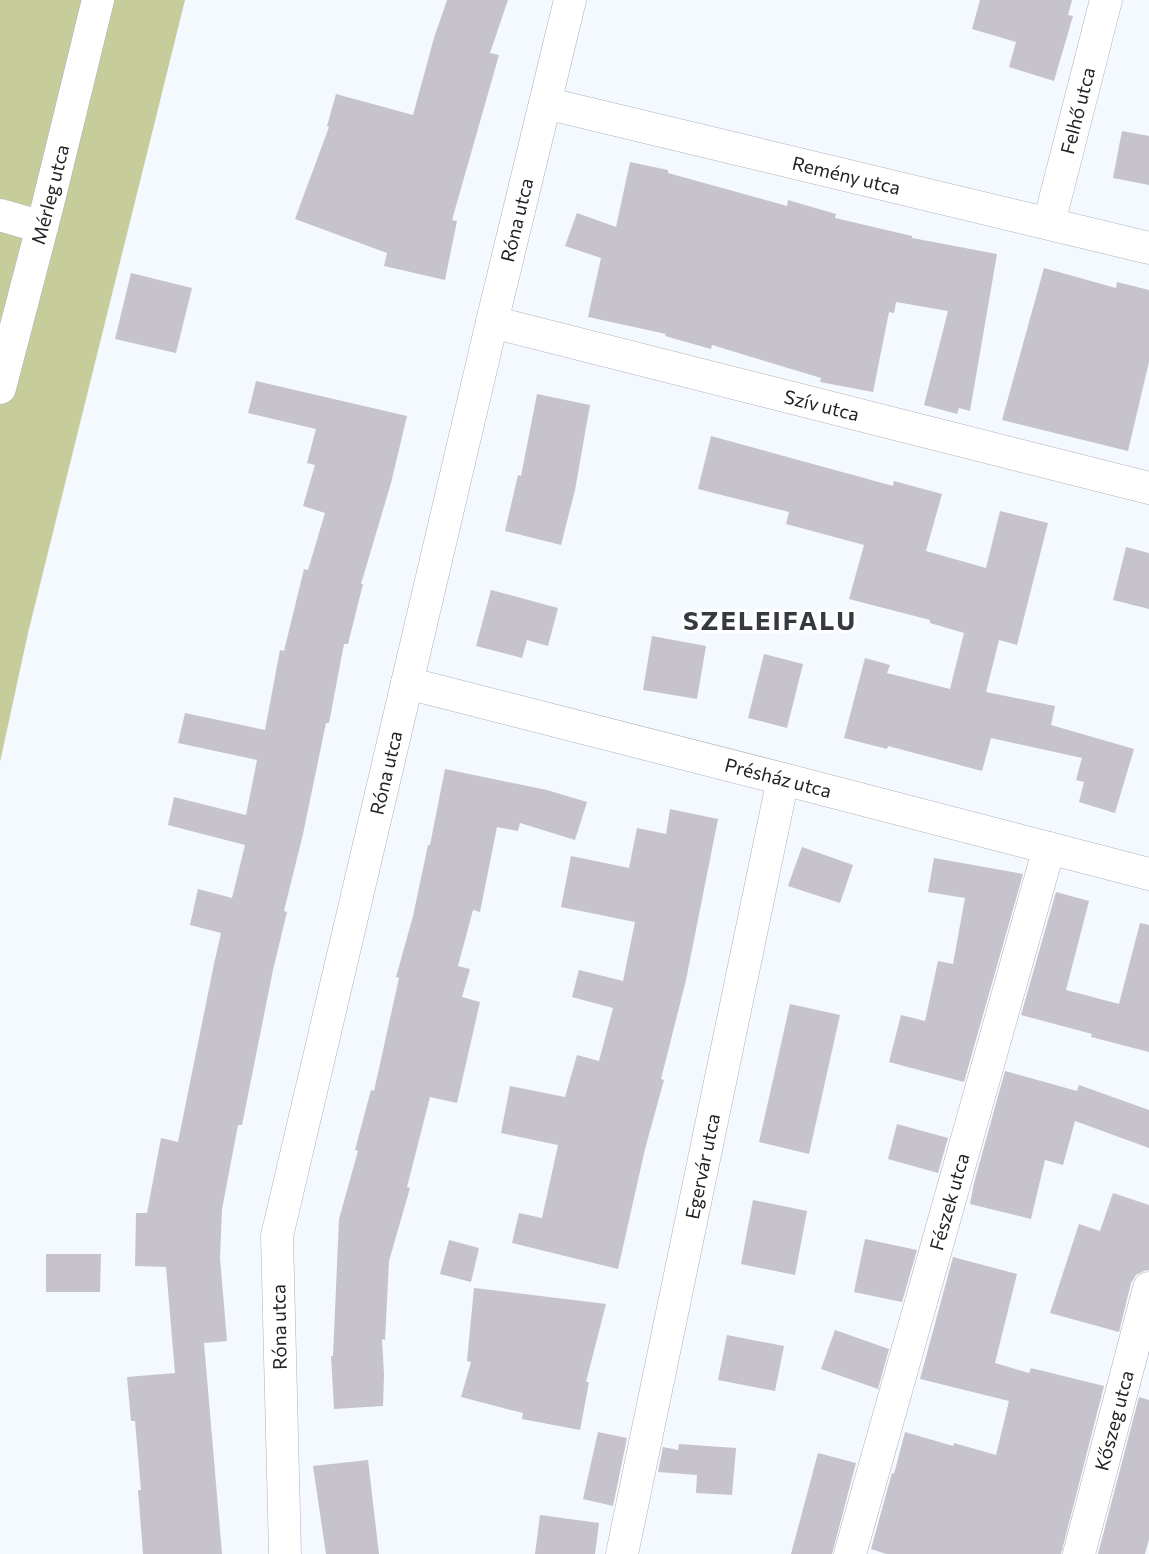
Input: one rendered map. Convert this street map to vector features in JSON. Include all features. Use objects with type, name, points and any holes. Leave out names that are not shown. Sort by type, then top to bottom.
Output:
[{"type":"street","name":"Mérleg utca","points":[[0,388],[98,0]]},
{"type":"street","name":"Róna utca","points":[[285,1554],[277,1236],[570,0]]},
{"type":"street","name":"Felhő utca","points":[[1049,223],[1106,0]]},
{"type":"street","name":"Remény utca","points":[[545,103],[1149,248]]},
{"type":"street","points":[[0,215],[42,226]]},
{"type":"street","name":"Szív utca","points":[[492,322],[1149,488]]},
{"type":"street","name":"Présház utca","points":[[407,683],[1049,848],[1147,864]]},
{"type":"street","name":"Egervár utca","points":[[622,1554],[783,779]]},
{"type":"street","name":"Fészek utca","points":[[850,1554],[1049,848]]},
{"type":"street","name":"Kőszeg utca","points":[[1079,1554],[1149,1288]]},
{"type":"green space","points":[[0,0],[185,0],[28,633],[0,762]]},
{"type":"building","points":[[447,0],[508,0],[490,53],[499,55],[452,220],[457,221],[445,280],[384,266],[387,253],[295,219],[329,127],[327,126],[336,94],[413,115]]},
{"type":"building","points":[[980,0],[1072,0],[1068,15],[1073,16],[1054,81],[1009,67],[1016,42],[972,29]]},
{"type":"building","points":[[1122,131],[1149,136],[1149,185],[1113,178]]},
{"type":"building","points":[[630,162],[668,170],[668,173],[787,206],[788,200],[836,214],[835,218],[912,238],[997,254],[970,411],[959,408],[957,414],[924,405],[948,311],[896,302],[894,313],[889,312],[873,392],[820,382],[821,378],[712,345],[711,349],[665,336],[666,334],[588,317],[601,258],[565,246],[577,213],[616,227]]},
{"type":"building","points":[[1044,268],[1116,288],[1117,282],[1149,290],[1149,362],[1128,451],[1002,420]]},
{"type":"building","points":[[131,273],[192,288],[176,353],[115,339]]},
{"type":"building","points":[[256,381],[407,416],[391,483],[361,584],[348,644],[344,644],[329,723],[326,723],[284,911],[287,912],[242,1125],[238,1125],[222,1209],[220,1258],[227,1341],[204,1343],[222,1554],[143,1554],[135,1421],[131,1421],[127,1377],[175,1373],[166,1267],[135,1266],[136,1213],[147,1213],[161,1138],[178,1142],[221,933],[190,925],[198,889],[232,898],[245,845],[168,825],[174,797],[246,815],[257,760],[178,743],[185,713],[265,730],[280,650],[284,651],[304,569],[308,570],[325,513],[303,506],[315,465],[307,463],[316,429],[248,413]]},
{"type":"building","points":[[537,394],[590,405],[575,490],[561,545],[505,531],[518,475],[521,476]]},
{"type":"building","points":[[711,436],[893,486],[894,481],[942,494],[926,551],[986,568],[1000,511],[1048,523],[1017,645],[999,640],[986,692],[1055,706],[1051,725],[1134,749],[1115,813],[1079,802],[1084,782],[1076,780],[1082,758],[991,738],[982,771],[888,746],[887,749],[844,738],[865,658],[890,665],[887,673],[950,689],[964,633],[930,623],[930,620],[849,599],[864,545],[786,524],[789,512],[698,489]]},
{"type":"building","points":[[1126,547],[1149,553],[1149,609],[1113,600]]},
{"type":"building","points":[[491,590],[558,608],[548,646],[527,640],[522,658],[476,646]]},
{"type":"building","points":[[652,636],[706,646],[697,699],[643,690]]},
{"type":"building","points":[[764,654],[803,664],[787,728],[748,718]]},
{"type":"building","points":[[445,769],[547,790],[587,802],[575,840],[520,823],[518,831],[497,827],[480,912],[473,910],[458,966],[470,969],[462,997],[480,1002],[457,1103],[430,1097],[407,1187],[410,1188],[389,1261],[385,1340],[382,1339],[383,1406],[334,1409],[331,1356],[339,1219],[371,1090],[374,1091],[399,978],[396,977],[430,845]]},
{"type":"building","points":[[670,809],[718,819],[686,980],[661,1079],[664,1080],[645,1149],[618,1269],[512,1243],[519,1213],[542,1218],[558,1145],[501,1133],[510,1086],[565,1097],[577,1055],[599,1061],[613,1008],[572,997],[579,970],[623,981],[635,922],[561,907],[571,856],[629,868],[637,828],[666,834]]},
{"type":"building","points":[[802,847],[853,865],[840,903],[788,886]]},
{"type":"building","points":[[934,858],[1023,874],[964,1082],[889,1062],[901,1015],[925,1021],[938,961],[953,964],[965,898],[928,892]]},
{"type":"building","points":[[1056,892],[1089,901],[1066,990],[1119,1004],[1140,923],[1149,925],[1149,1052],[1021,1015]]},
{"type":"building","points":[[790,1004],[840,1015],[809,1154],[759,1142]]},
{"type":"building","points":[[1005,1071],[1077,1091],[1079,1085],[1149,1110],[1149,1148],[1075,1121],[1063,1165],[1045,1160],[1031,1219],[970,1204]]},
{"type":"building","points":[[897,1124],[948,1138],[938,1173],[888,1159]]},
{"type":"building","points":[[1113,1193],[1149,1205],[1149,1270],[1136,1275],[1131,1283],[1119,1332],[1050,1313],[1079,1224],[1100,1231]]},
{"type":"building","points":[[753,1200],[807,1211],[795,1275],[741,1264]]},
{"type":"building","points":[[865,1239],[917,1250],[902,1302],[854,1292]]},
{"type":"building","points":[[449,1240],[479,1248],[471,1282],[440,1274]]},
{"type":"building","points":[[46,1254],[101,1254],[100,1292],[46,1292]]},
{"type":"building","points":[[953,1257],[1017,1274],[995,1363],[1029,1373],[1031,1368],[1104,1386],[1061,1554],[886,1554],[871,1549],[905,1432],[996,1455],[1009,1401],[920,1379]]},
{"type":"building","points":[[474,1288],[606,1304],[586,1382],[589,1382],[580,1430],[522,1419],[523,1413],[461,1397],[471,1362],[467,1361]]},
{"type":"building","points":[[835,1330],[889,1349],[878,1389],[821,1369]]},
{"type":"building","points":[[727,1335],[784,1346],[775,1391],[718,1380]]},
{"type":"building","points":[[1139,1397],[1149,1400],[1149,1539],[1145,1554],[1098,1554]]},
{"type":"building","points":[[598,1432],[627,1438],[613,1506],[583,1499]]},
{"type":"building","points":[[679,1444],[736,1448],[732,1495],[696,1493],[697,1475],[658,1472],[663,1447],[678,1450]]},
{"type":"building","points":[[818,1453],[856,1463],[832,1554],[791,1554]]},
{"type":"building","points":[[368,1460],[379,1554],[326,1554],[313,1466]]},
{"type":"building","points":[[540,1515],[599,1523],[595,1554],[535,1554]]},
{"type":"district","name":"SZELEIFALU","points":[[770,621]]}]
